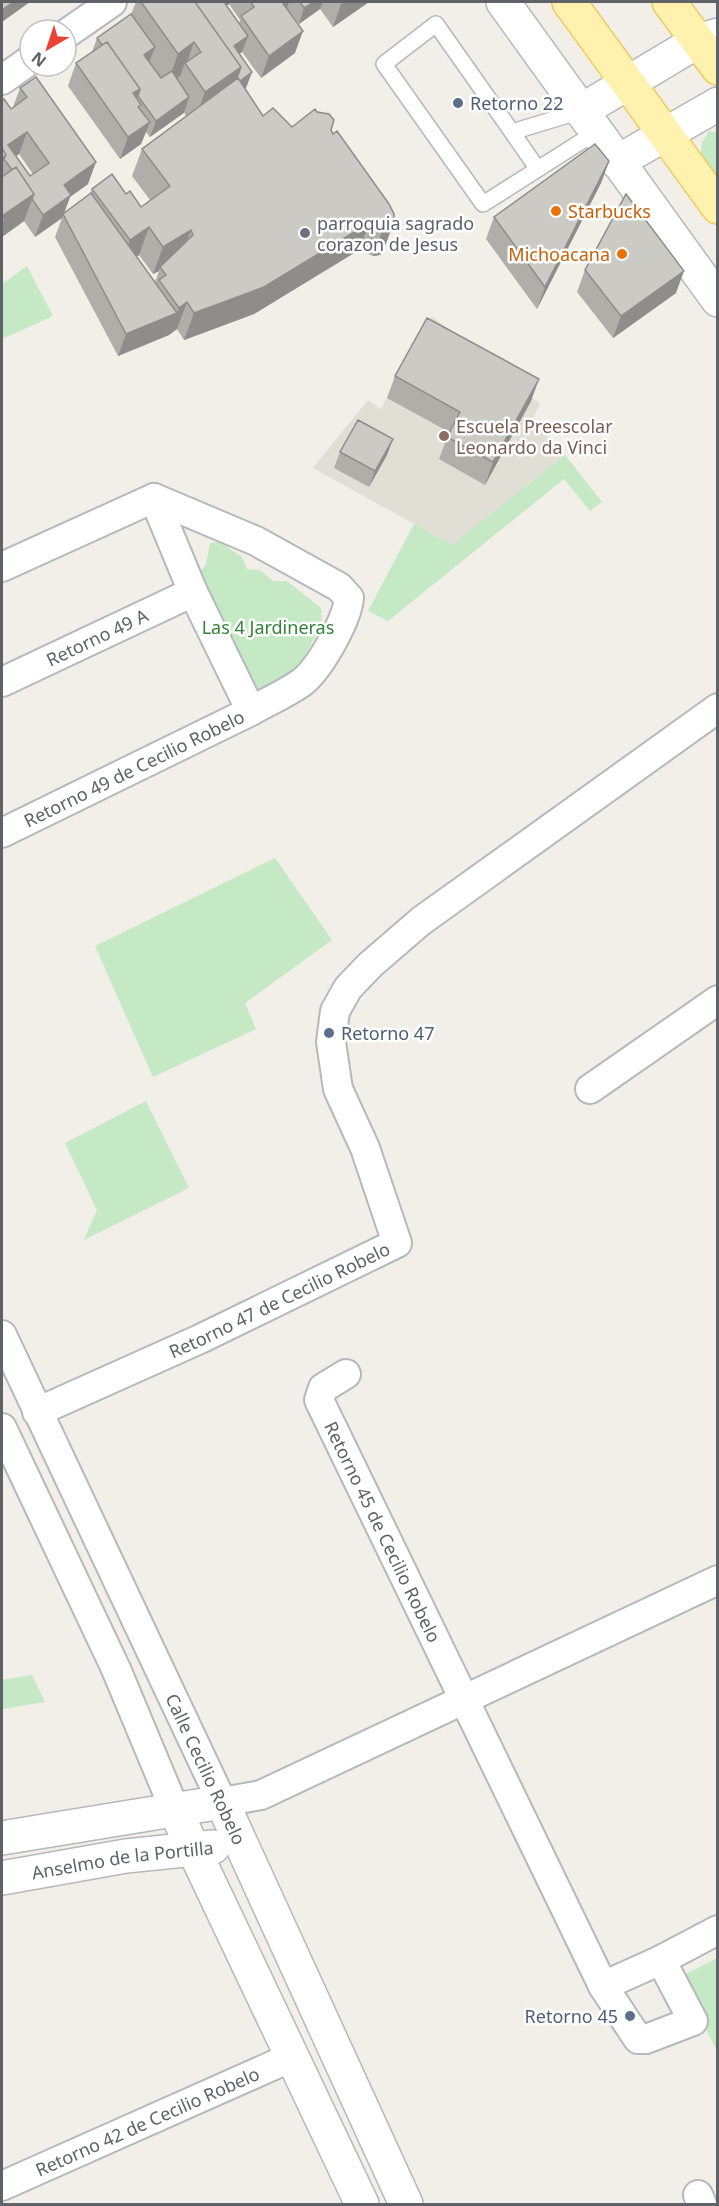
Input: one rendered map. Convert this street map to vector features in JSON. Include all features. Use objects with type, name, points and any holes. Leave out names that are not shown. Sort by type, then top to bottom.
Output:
[{"type":"main road","points":[[569,2],[717,207]]},
{"type":"main road","points":[[669,2],[707,38],[717,68]]},
{"type":"street","points":[[78,26],[112,2]]},
{"type":"street","points":[[502,2],[717,300]]},
{"type":"street","points":[[588,121],[627,82],[707,38]]},
{"type":"street","points":[[2,80],[18,69]]},
{"type":"street","points":[[617,162],[717,104]]},
{"type":"street","points":[[2,567],[153,498],[256,541],[339,586],[349,598],[342,622],[313,671],[302,682],[251,711]]},
{"type":"street","name":"Retorno 49 de Cecilio Robelo","points":[[2,833],[251,711],[193,592],[153,498]]},
{"type":"street","name":"Retorno 49 A","points":[[2,682],[193,592]]},
{"type":"street","name":"Retorno 47 de Cecilio Robelo","points":[[37,1412],[200,1339],[398,1243],[365,1148],[338,1089],[331,1042],[335,1011],[348,988],[370,965],[421,921],[717,708]]},
{"type":"street","points":[[590,1089],[717,1000]]},
{"type":"street","name":"Calle Cecilio Robelo","points":[[2,1335],[241,1842],[406,2205]]},
{"type":"street","name":"Retorno 45 de Cecilio Robelo","points":[[346,1374],[323,1388],[319,1400],[462,1700],[603,1986],[638,2039],[646,2039],[693,2021],[661,1960]]},
{"type":"street","points":[[2,1428],[116,1669],[174,1808],[358,2196],[390,2172]]},
{"type":"street","points":[[2,1838],[261,1795],[717,1580]]},
{"type":"street","name":"Anselmo de la Portilla","points":[[2,1878],[126,1856],[195,1851],[241,1842]]},
{"type":"street","points":[[603,1986],[661,1960],[717,1930]]},
{"type":"street","name":"Retorno 42 de Cecilio Robelo","points":[[2,2186],[292,2057]]},
{"type":"lane","points":[[537,168],[436,24],[384,64],[483,204],[537,168],[588,121]]},
{"type":"lane","points":[[512,132],[588,121]]},
{"type":"shaded area","name":"Escuela Preescolar Leonardo da Vinci","points":[[432,316],[540,404],[533,418],[565,455],[452,545],[313,468],[368,400],[381,409]]},
{"type":"green space","points":[[709,131],[717,132],[717,183],[700,159],[702,143]]},
{"type":"green space","points":[[27,266],[53,316],[2,339],[2,284]]},
{"type":"green space","points":[[565,455],[602,502],[590,511],[564,479],[388,621],[368,611],[414,524],[452,545]]},
{"type":"green space","name":"Las 4 Jardineras","points":[[220,542],[242,557],[247,569],[260,570],[273,581],[287,581],[321,608],[322,624],[297,670],[250,694],[196,578],[206,564],[210,543]]},
{"type":"green space","points":[[275,858],[332,940],[245,1003],[256,1029],[153,1077],[95,946]]},
{"type":"green space","points":[[146,1101],[189,1188],[84,1240],[97,1210],[65,1143]]},
{"type":"green space","points":[[32,1675],[45,1702],[2,1709],[2,1680]]},
{"type":"green space","points":[[717,1958],[717,2051],[680,1977]]},
{"type":"building","points":[[2,2],[13,2],[2,10]]},
{"type":"building","points":[[141,2],[195,2],[241,67],[205,92],[185,63],[201,52],[194,42],[178,54]]},
{"type":"building","points":[[195,2],[224,2],[248,36],[234,46],[252,72],[240,81],[237,78],[241,67]]},
{"type":"building","points":[[251,2],[282,2],[303,31],[269,56],[241,16],[254,7]]},
{"type":"building","points":[[300,2],[314,2],[304,8]]},
{"type":"building","points":[[131,14],[155,47],[144,55],[161,78],[172,71],[189,97],[156,121],[138,96],[140,89],[107,42],[102,45],[97,38]]},
{"type":"building","points":[[107,42],[140,89],[133,93],[141,105],[138,107],[150,122],[128,137],[78,66],[78,62]]},
{"type":"building","points":[[37,78],[96,162],[64,185],[71,195],[43,215],[32,199],[34,194],[16,167],[12,170],[4,159],[6,155],[2,148],[2,101],[4,99],[11,109],[27,97],[20,88]],"holes":[[[27,132],[49,163],[30,176],[8,145]]]},
{"type":"building","points":[[238,78],[263,116],[273,108],[292,127],[315,109],[317,112],[329,114],[334,120],[331,130],[333,134],[337,131],[389,204],[394,214],[394,222],[389,228],[383,229],[369,223],[264,287],[194,313],[187,302],[179,308],[159,280],[166,275],[160,267],[193,235],[191,230],[163,247],[149,227],[130,240],[92,189],[112,174],[126,194],[130,191],[141,207],[170,186],[142,149]]},
{"type":"building","name":"Starbucks","points":[[595,144],[609,161],[545,287],[494,217]]},
{"type":"building","points":[[16,167],[34,194],[2,216],[2,177]]},
{"type":"building","points":[[91,193],[177,313],[126,334],[63,214]]},
{"type":"building","name":"Michoacana","points":[[626,194],[684,271],[621,316],[585,270]]},
{"type":"building","points":[[427,318],[539,379],[493,462],[447,437],[460,412],[395,376]]},
{"type":"building","points":[[358,420],[393,439],[375,471],[340,452]]},
{"type":"place","name":"Retorno 22","points":[[458,103]]},
{"type":"place","name":"Starbucks","points":[[556,211]]},
{"type":"place","name":"parroquia sagrado corazon de Jesus","points":[[305,233]]},
{"type":"place","name":"Michoacana","points":[[622,254]]},
{"type":"place","name":"Escuela Preescolar Leonardo da Vinci","points":[[444,436]]},
{"type":"place","name":"Retorno 47","points":[[329,1033]]},
{"type":"place","name":"Retorno 45","points":[[630,2016]]}]
